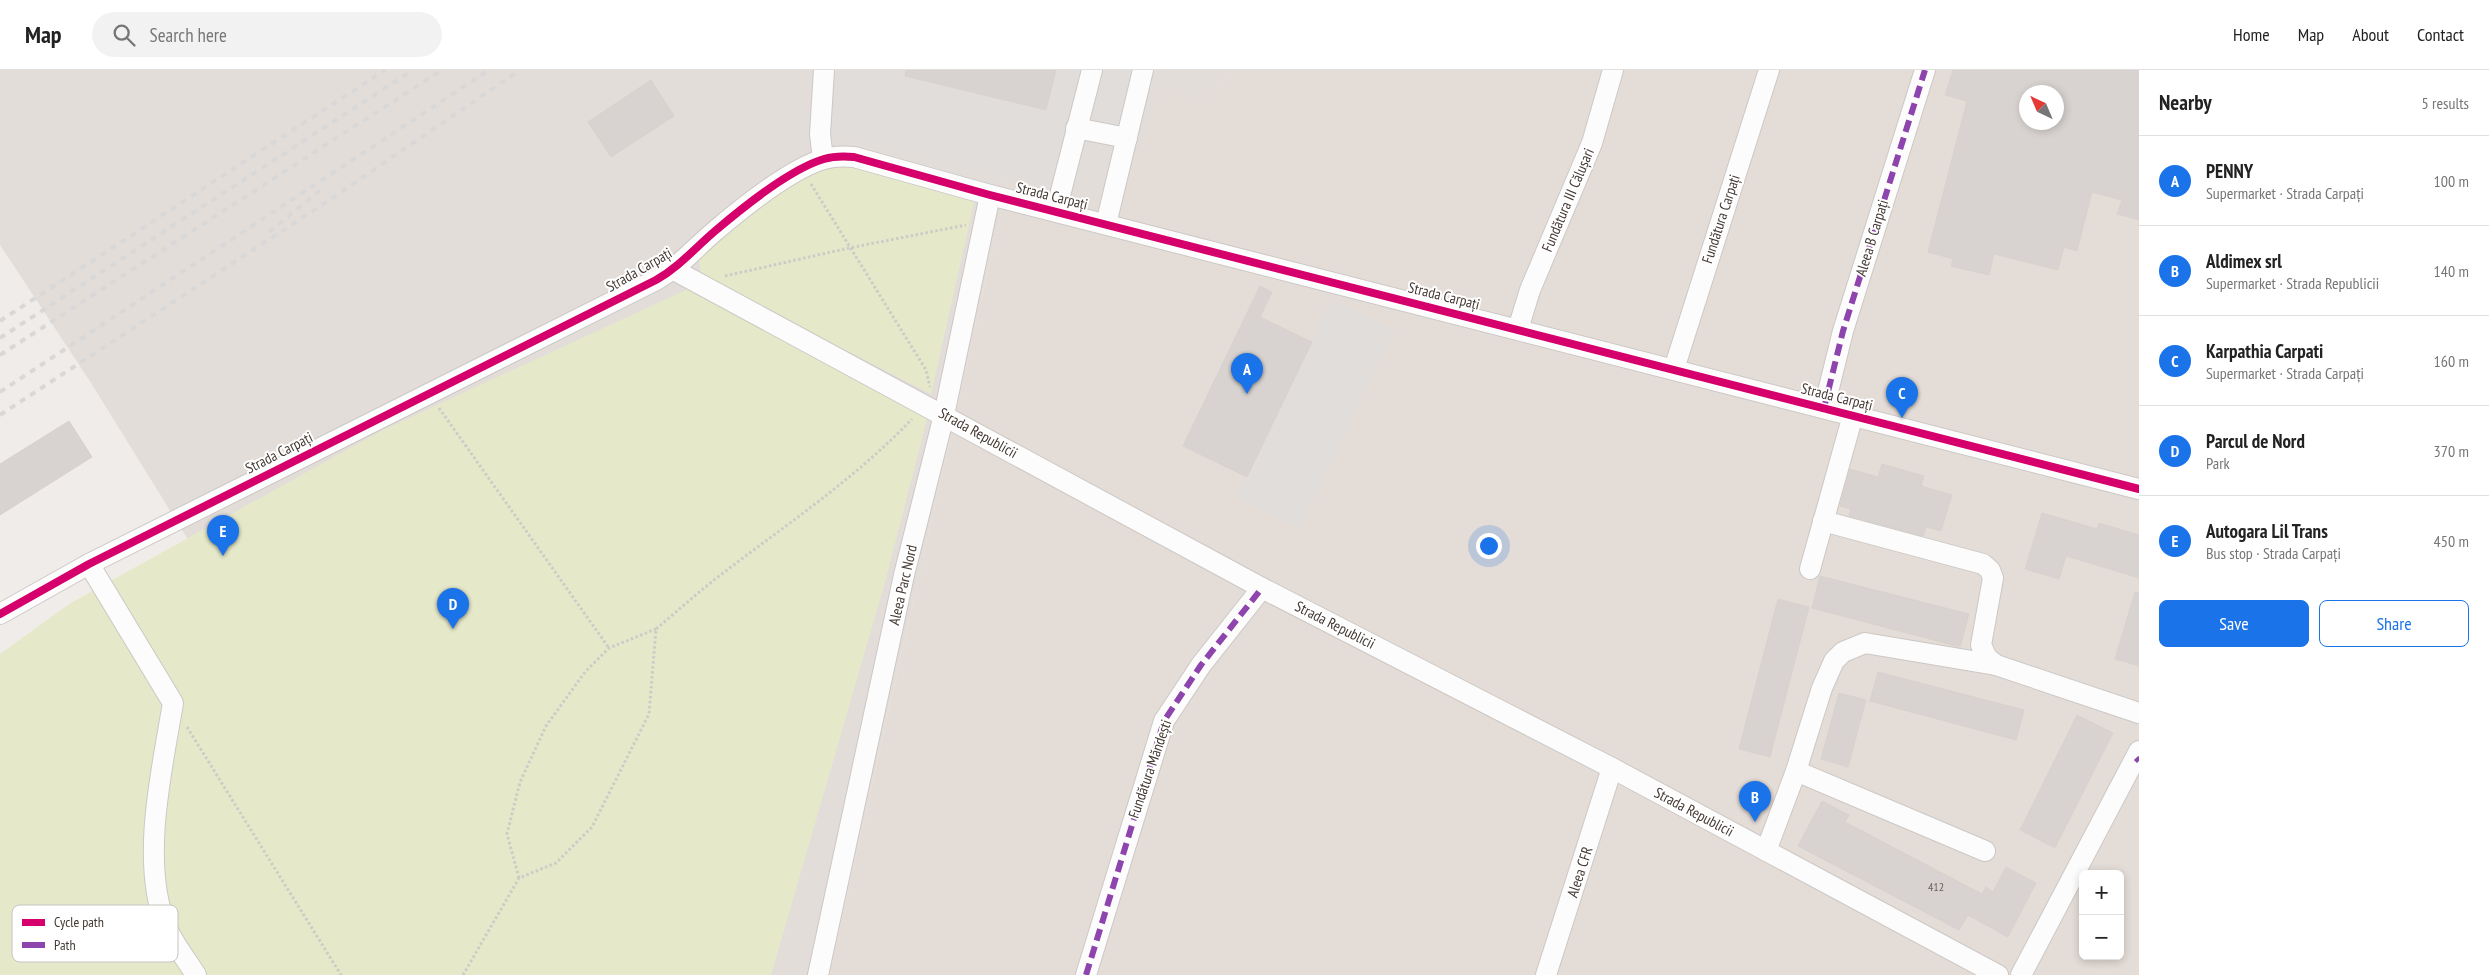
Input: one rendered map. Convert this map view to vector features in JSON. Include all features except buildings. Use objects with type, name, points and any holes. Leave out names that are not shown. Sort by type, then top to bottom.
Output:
[{"type":"street","points":[[823,159],[820,134],[824,70]]},
{"type":"street","points":[[1056,211],[1092,70]]},
{"type":"street","points":[[1106,224],[1143,70]]},
{"type":"street","name":"Fundătura III Călușari","points":[[1518,329],[1530,290],[1592,143],[1613,70]]},
{"type":"street","name":"Fundătura Carpați","points":[[1674,369],[1769,70]]},
{"type":"street","name":"Aleea B Carpați","points":[[1824,408],[1843,332],[1925,70]]},
{"type":"street","points":[[1076,128],[1127,138]]},
{"type":"street","name":"Strada Carpați","points":[[0,614],[89,564],[674,270],[716,230],[774,186],[801,169],[823,159],[854,157],[990,196],[1056,211],[2139,489]]},
{"type":"street","name":"Aleea Parc Nord","points":[[818,975],[904,574],[936,410],[990,196]]},
{"type":"street","name":"Strada Republicii","points":[[674,270],[1262,588],[1612,768],[1998,975]]},
{"type":"street","points":[[1810,569],[1853,415]]},
{"type":"street","points":[[1823,521],[1983,564],[1990,570],[1994,578],[1982,645],[1987,658],[1996,665]]},
{"type":"street","points":[[89,564],[173,703],[154,818],[156,879],[161,905]]},
{"type":"street","name":"Fundătura Măndești","points":[[1086,975],[1164,721],[1201,666],[1262,588]]},
{"type":"street","points":[[1766,851],[1796,771],[1828,673],[1834,661],[1853,646],[1865,643],[1880,644],[1996,665],[2139,713]]},
{"type":"street","points":[[2021,975],[2138,756]]},
{"type":"street","name":"Aleea CFR","points":[[1546,975],[1612,768]]},
{"type":"street","points":[[1796,771],[1985,851]]},
{"type":"street","points":[[178,946],[196,975]]},
{"type":"path","points":[[520,878],[507,834],[520,782],[546,726],[585,672],[609,648],[656,629],[712,581],[838,486],[891,441],[936,410],[926,370],[801,169]]},
{"type":"path","points":[[695,283],[849,248],[984,221]]},
{"type":"path","points":[[429,394],[609,648]]},
{"type":"path","points":[[463,975],[520,878],[556,864],[592,827],[649,714],[656,629]]},
{"type":"path","points":[[173,703],[341,975]]},
{"type":"shaded area","points":[[0,70],[1230,70],[1218,89],[1200,101],[1144,87],[1105,205],[1008,182],[829,975],[0,975],[12,956],[12,962],[178,962],[178,905],[44,905],[231,609],[91,383],[0,245]]},
{"type":"shaded area","points":[[824,70],[917,70],[916,78],[1046,110],[1056,70],[1163,70],[1138,151],[1079,137],[1065,192],[820,134]]},
{"type":"shaded area","points":[[1230,70],[2139,70],[2139,975],[829,975],[1008,182],[1144,87],[1218,89]]},
{"type":"shaded area","points":[[1332,299],[1395,330],[1299,528],[1237,498]]},
{"type":"green space","points":[[834,166],[859,166],[975,198],[931,394],[708,280],[701,272],[699,259],[719,236],[806,176]]},
{"type":"green space","points":[[690,288],[928,415],[885,582],[771,975],[0,975],[0,654],[69,604],[381,431]]},
{"type":"railway","points":[[0,321],[385,70]]},
{"type":"railway","points":[[0,338],[413,70]]},
{"type":"railway","points":[[0,355],[442,70]]},
{"type":"railway","points":[[0,392],[489,70]]},
{"type":"railway","points":[[0,415],[328,201],[520,70]]},
{"type":"railway","points":[[269,232],[323,188]]},
{"type":"marked path","points":[[1824,408],[1843,331],[1925,70]]},
{"type":"marked path","points":[[1086,975],[1164,721],[1201,665],[1262,588]]},
{"type":"marked path","points":[[2136,758],[2139,761]]},
{"type":"cycle path","points":[[0,614],[89,564],[656,280],[680,263],[715,231],[767,190],[796,171],[824,159],[839,156],[854,157],[990,195],[2139,489]]},
{"type":"place","name":"PENNY","points":[[1247,394]]},
{"type":"place","name":"Karpathia Carpati","points":[[1902,418]]},
{"type":"place","name":"Autogara Lil Trans","points":[[223,556]]},
{"type":"place","name":"Parcul de Nord","points":[[453,629]]},
{"type":"place","name":"Aldimex srl","points":[[1755,822]]}]
